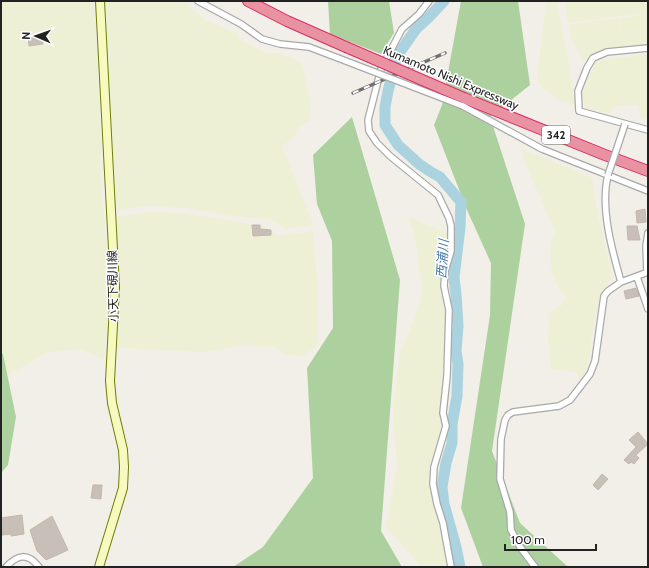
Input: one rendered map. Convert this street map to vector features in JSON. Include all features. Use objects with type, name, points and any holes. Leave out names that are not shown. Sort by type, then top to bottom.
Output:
[{"type":"highway","name":"Kumamoto Nishi Expressway","points":[[248,1],[287,21],[463,102],[648,171]]},
{"type":"main road","name":"小天下硯川線","points":[[99,567],[123,488],[124,467],[123,450],[112,403],[110,381],[115,287],[100,1]]},
{"type":"street","points":[[198,1],[241,24],[262,39],[280,44],[309,47],[463,102],[542,149],[648,191]]},
{"type":"street","points":[[429,1],[419,14],[402,29],[381,69],[368,120],[369,131],[377,143],[390,156],[438,195],[450,218],[451,251],[445,271],[444,286],[449,310],[447,376],[443,413],[446,426],[434,467],[433,484],[436,504],[443,523],[451,567]]},
{"type":"street","points":[[648,48],[607,52],[593,58],[587,68],[578,91],[579,111],[648,130]]},
{"type":"street","points":[[621,282],[613,256],[607,220],[606,190],[608,175],[625,124]]},
{"type":"street","points":[[535,567],[520,547],[511,530],[510,512],[500,479],[501,439],[505,420],[508,415],[513,412],[559,406],[570,400],[590,374],[595,362],[604,296],[608,291],[621,282],[648,272],[646,246],[648,233]]},
{"type":"street","points":[[637,277],[648,309]]},
{"type":"street","points":[[6,567],[18,558],[28,557],[34,560],[39,567]]},
{"type":"green space","points":[[1,1],[93,1],[95,12],[102,148],[100,171],[109,269],[109,318],[104,359],[79,349],[47,353],[5,377],[1,353]]},
{"type":"green space","points":[[105,1],[183,1],[205,20],[238,34],[239,39],[267,53],[282,53],[302,64],[311,105],[309,121],[298,127],[295,137],[282,146],[314,225],[285,229],[270,219],[232,216],[184,208],[149,206],[114,210]]},
{"type":"green space","points":[[328,1],[389,1],[394,33],[381,54],[330,34]]},
{"type":"green space","points":[[461,1],[518,1],[530,85],[490,117],[525,224],[492,451],[520,523],[568,567],[483,567],[461,508],[490,315],[491,263],[467,210],[434,125],[442,105]]},
{"type":"green space","points":[[546,1],[557,1],[576,105],[560,101],[542,88],[537,80]]},
{"type":"green space","points":[[565,1],[647,1],[648,44],[624,47],[592,58],[588,62],[583,60],[572,41],[568,25],[618,18],[622,36],[619,19],[647,13],[568,23]]},
{"type":"green space","points":[[648,54],[648,118],[640,118],[639,105],[616,106],[609,113],[585,108],[582,91],[596,61]]},
{"type":"green space","points":[[352,117],[400,280],[381,531],[402,567],[233,567],[263,547],[313,478],[307,368],[333,328],[332,241],[317,204],[313,155]]},
{"type":"green space","points":[[523,150],[592,178],[598,216],[613,277],[600,294],[589,362],[585,373],[579,378],[576,372],[551,369],[548,339],[549,312],[562,305],[566,297],[559,288],[552,274],[550,254],[551,242],[555,231],[523,159]]},
{"type":"green space","points":[[149,212],[184,213],[264,226],[277,236],[313,231],[318,289],[318,346],[302,356],[285,355],[275,347],[239,346],[204,352],[116,348],[119,271],[116,217]]},
{"type":"green space","points":[[409,217],[447,233],[448,250],[441,279],[445,309],[445,340],[440,407],[442,427],[431,462],[430,482],[447,567],[421,567],[386,527],[397,467],[393,411],[400,351],[414,321],[423,287],[419,270],[417,247]]},
{"type":"green space","points":[[1,353],[3,354],[16,417],[8,465],[1,473]]},
{"type":"building","points":[[42,34],[43,44],[29,46],[28,36]]},
{"type":"building","points":[[645,209],[646,222],[637,223],[636,211]]},
{"type":"building","points":[[252,225],[260,225],[260,229],[271,230],[271,235],[253,236]]},
{"type":"building","points":[[627,226],[637,226],[640,240],[628,240]]},
{"type":"building","points":[[636,288],[639,296],[626,299],[624,291]]},
{"type":"building","points":[[638,432],[648,444],[636,455],[639,458],[634,464],[631,462],[629,464],[624,460],[636,447],[629,440]]},
{"type":"building","points":[[602,474],[608,479],[598,490],[593,485]]},
{"type":"building","points":[[93,485],[102,485],[101,499],[91,498]]},
{"type":"building","points":[[22,515],[24,534],[11,536],[11,534],[2,535],[1,518]]},
{"type":"building","points":[[52,516],[68,550],[46,560],[37,551],[30,530]]},
{"type":"waterway","name":"西浦川","points":[[444,1],[416,29],[397,56],[385,107],[385,125],[398,145],[419,164],[440,177],[461,202],[460,227],[454,278],[458,326],[456,351],[458,364],[457,396],[452,424],[452,443],[446,463],[442,487],[444,504],[460,567]]},
{"type":"railway","points":[[353,93],[445,53]]}]
